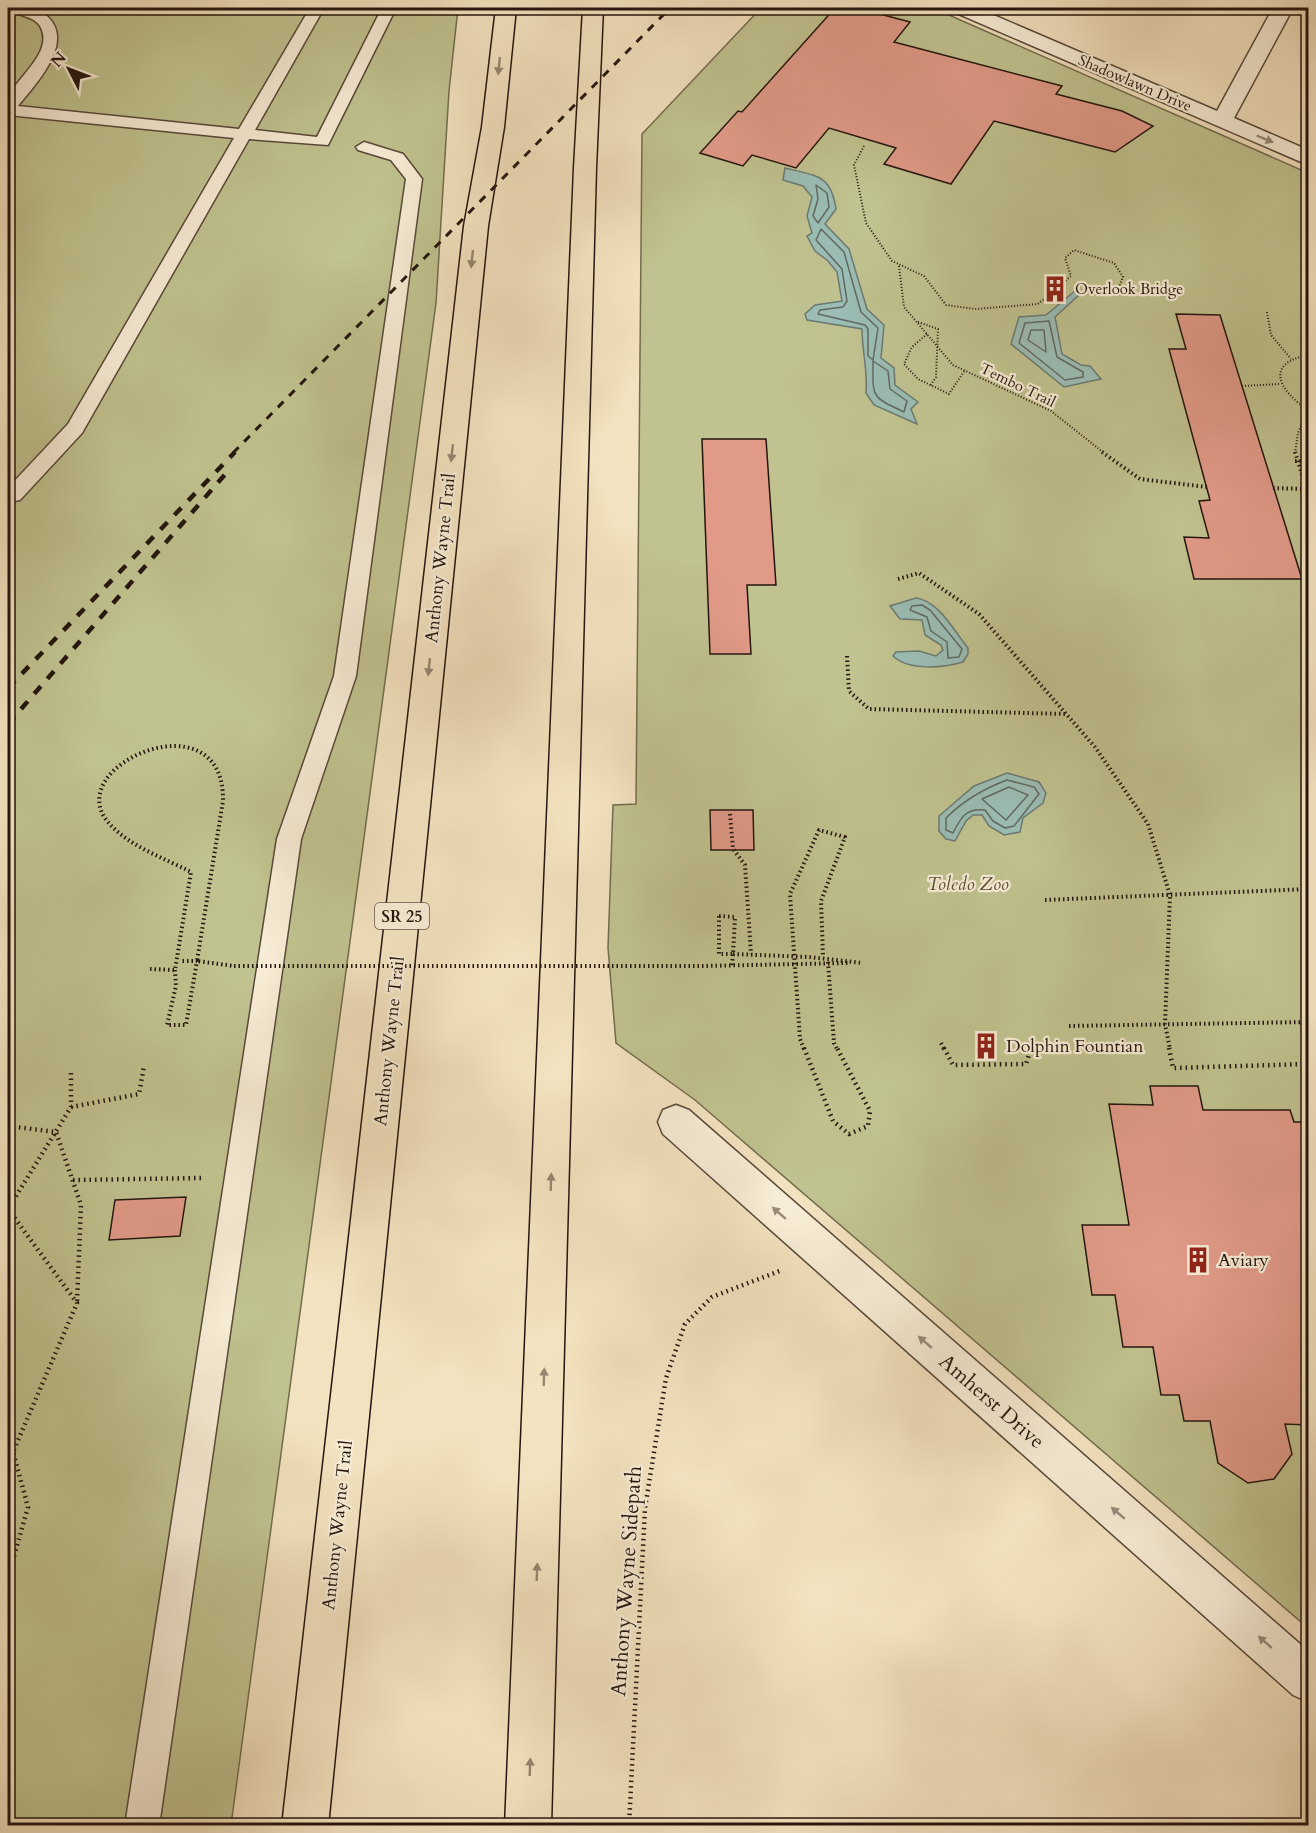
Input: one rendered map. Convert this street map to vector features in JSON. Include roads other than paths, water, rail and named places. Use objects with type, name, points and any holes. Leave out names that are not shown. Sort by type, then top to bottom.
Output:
[{"type":"highway","name":"Anthony Wayne Trail","points":[[304,1826],[476,226],[493,127],[506,8]]},
{"type":"highway","points":[[528,1826],[584,180],[593,8]]},
{"type":"street","name":"Shadowlawn Drive","points":[[961,8],[1308,158]]},
{"type":"street","points":[[1222,120],[1283,8]]},
{"type":"street","name":"Amherst Drive","points":[[676,1122],[1308,1680]]},
{"type":"lane","points":[[8,110],[46,59],[52,40],[48,26],[38,16],[16,8]]},
{"type":"lane","points":[[9,497],[75,428],[317,8]]},
{"type":"lane","points":[[8,110],[322,142],[389,8]]},
{"type":"lane","points":[[142,1826],[289,839],[345,676],[414,179],[397,157],[364,147]]},
{"type":"water","points":[[785,168],[820,178],[830,189],[836,209],[825,224],[849,249],[867,309],[884,325],[881,358],[894,368],[895,385],[918,402],[911,409],[917,424],[874,405],[866,393],[862,329],[807,320],[805,314],[815,305],[842,301],[837,272],[815,251],[807,236],[812,233],[807,216],[812,197],[803,186],[783,180]]},
{"type":"water","points":[[1075,291],[1081,293],[1055,317],[1062,354],[1081,365],[1090,366],[1101,379],[1064,387],[1011,344],[1019,317],[1046,315]]},
{"type":"water","points":[[916,598],[924,600],[939,611],[968,648],[968,654],[963,662],[926,667],[908,664],[893,656],[896,652],[919,651],[936,656],[943,650],[941,645],[925,635],[922,620],[900,619],[890,606]]},
{"type":"water","points":[[1007,773],[1039,782],[1046,793],[1043,803],[1023,818],[1020,832],[1004,835],[989,826],[982,815],[973,815],[966,821],[955,841],[946,839],[939,831],[939,816],[974,786]]},
{"type":"railway","points":[[233,453],[670,8]]},
{"type":"railway","points":[[8,688],[235,452]]},
{"type":"railway","points":[[8,724],[228,471]]},
{"type":"place","name":"Overlook Bridge","points":[[1055,289]]},
{"type":"place","name":"Dolphin Fountian","points":[[986,1046]]},
{"type":"place","name":"Aviary","points":[[1198,1260]]},
{"type":"park label","name":"Toledo Zoo","points":[[968,884]]}]
